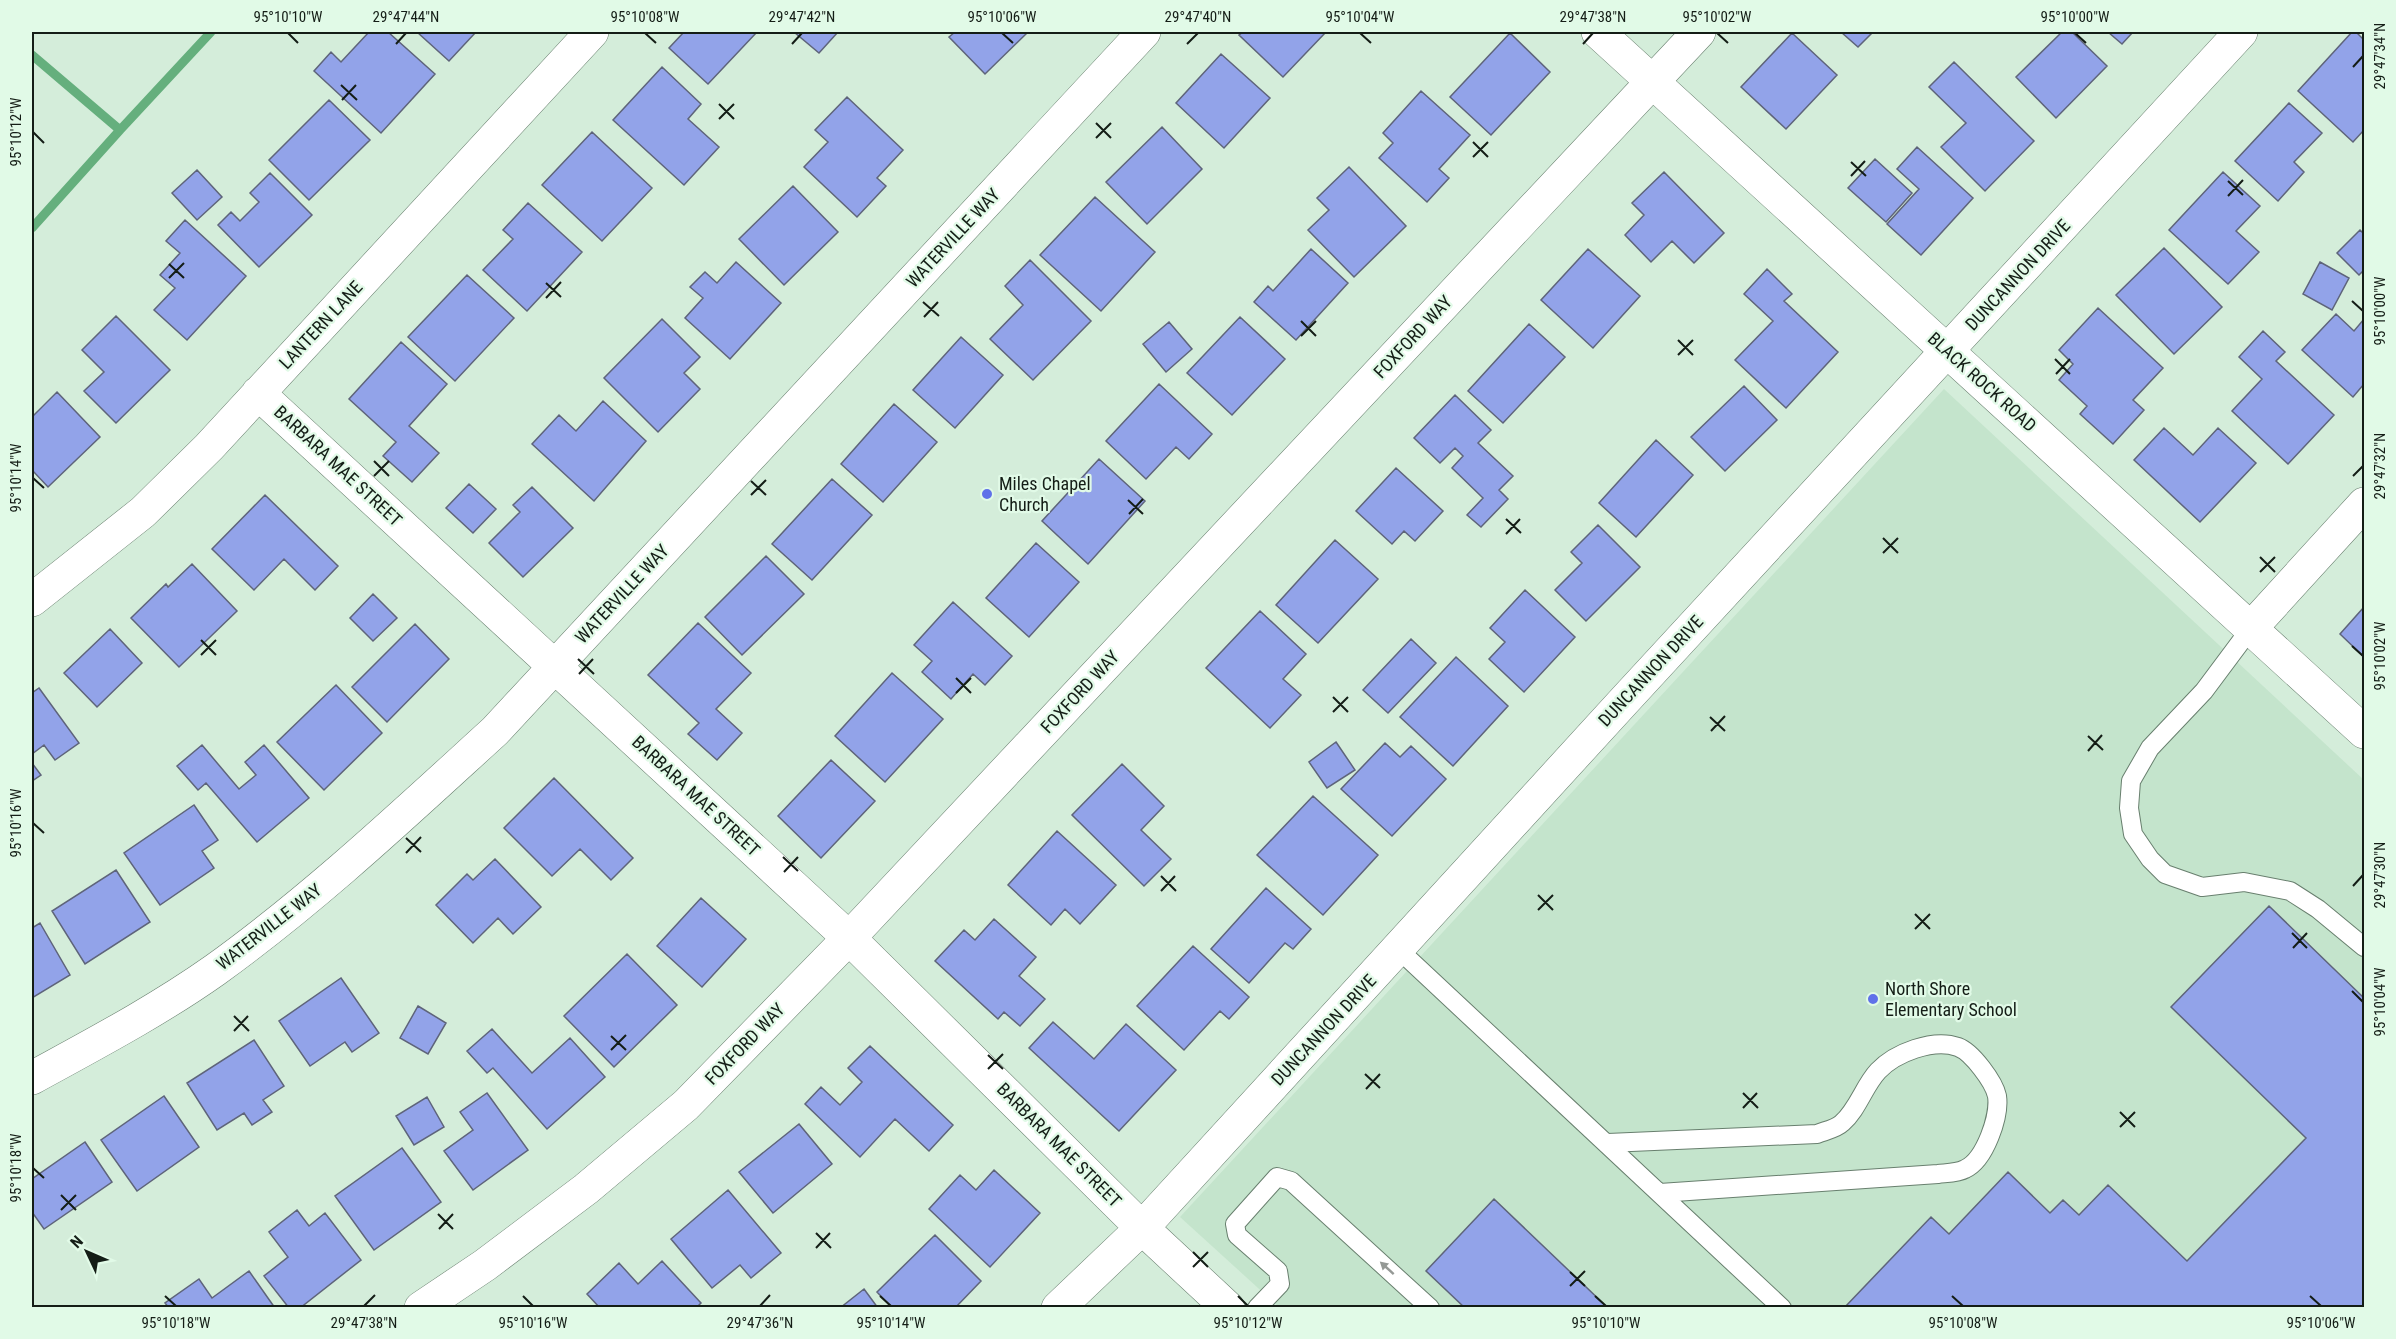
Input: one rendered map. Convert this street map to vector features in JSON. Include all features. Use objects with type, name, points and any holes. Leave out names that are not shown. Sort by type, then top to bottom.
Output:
[{"type":"street","name":"LANTERN LANE","points":[[32,600],[142,512],[209,447],[592,32]]},
{"type":"street","name":"WATERVILLE WAY","points":[[32,1078],[140,1019],[215,970],[285,917],[380,836],[495,731],[1144,32]]},
{"type":"street","name":"BLACK ROCK ROAD","points":[[1598,32],[2364,732]]},
{"type":"street","name":"FOXFORD WAY","points":[[421,1308],[485,1265],[586,1189],[686,1105],[849,938],[1699,32]]},
{"type":"street","name":"DUNCANNON DRIVE","points":[[1058,1308],[1142,1228],[2241,32]]},
{"type":"street","name":"BARBARA MAE STREET","points":[[258,393],[849,938],[1142,1228],[1228,1308]]},
{"type":"street","points":[[2251,628],[2364,504]]},
{"type":"lane","points":[[2251,628],[2204,691],[2150,748],[2130,781],[2129,808],[2133,834],[2150,859],[2165,874],[2202,887],[2244,882],[2290,891],[2318,909],[2364,947]]},
{"type":"lane","points":[[1398,949],[1782,1308]]},
{"type":"lane","points":[[1608,1143],[1817,1134],[1841,1124],[1878,1071],[1902,1053],[1930,1045],[1959,1047],[1982,1067],[1997,1096],[1993,1125],[1984,1150],[1966,1169],[1938,1174],[1660,1193]]},
{"type":"lane","points":[[1257,1308],[1280,1284],[1278,1271],[1237,1234],[1235,1224],[1277,1177],[1291,1181],[1430,1308]]},
{"type":"shaded area","name":"North Shore Elementary School","points":[[1944,389],[2364,780],[2364,1307],[1279,1307],[1180,1217]]},
{"type":"building","points":[[369,32],[388,32],[435,74],[381,133],[314,71],[331,52],[341,62]]},
{"type":"building","points":[[417,32],[476,32],[449,61]]},
{"type":"building","points":[[684,32],[757,32],[708,84],[669,48]]},
{"type":"building","points":[[794,32],[838,32],[819,53]]},
{"type":"building","points":[[955,32],[1028,32],[985,74],[949,37]]},
{"type":"building","points":[[1243,32],[1326,32],[1283,77],[1239,35]]},
{"type":"building","points":[[1841,32],[1873,32],[1858,47]]},
{"type":"building","points":[[2062,32],[2072,32],[2107,66],[2056,118],[2016,77]]},
{"type":"building","points":[[2108,32],[2133,32],[2122,44]]},
{"type":"building","points":[[2352,32],[2356,32],[2364,40],[2364,130],[2353,142],[2298,91]]},
{"type":"building","points":[[1510,33],[1550,72],[1491,135],[1450,97]]},
{"type":"building","points":[[1792,33],[1837,75],[1786,129],[1741,87]]},
{"type":"building","points":[[1221,54],[1270,98],[1224,148],[1176,103]]},
{"type":"building","points":[[1954,62],[2034,141],[1985,191],[1941,147],[1966,123],[1929,87]]},
{"type":"building","points":[[662,67],[701,104],[688,119],[719,147],[684,185],[613,120]]},
{"type":"building","points":[[1421,91],[1470,135],[1439,169],[1449,178],[1427,202],[1379,158],[1393,143],[1383,133]]},
{"type":"building","points":[[847,97],[903,150],[877,178],[886,186],[857,217],[804,167],[828,142],[815,130]]},
{"type":"building","points":[[329,100],[370,140],[309,200],[269,160]]},
{"type":"building","points":[[2289,103],[2322,133],[2294,162],[2304,172],[2278,201],[2235,161]]},
{"type":"building","points":[[1162,127],[1202,169],[1147,224],[1106,182]]},
{"type":"building","points":[[592,132],[652,188],[602,241],[542,185]]},
{"type":"building","points":[[1917,147],[1973,198],[1921,255],[1887,224],[1919,189],[1897,169]]},
{"type":"building","points":[[1875,159],[1912,193],[1886,222],[1848,188]]},
{"type":"building","points":[[1349,167],[1406,226],[1354,277],[1308,230],[1329,210],[1317,198]]},
{"type":"building","points":[[197,170],[222,197],[197,220],[172,193]]},
{"type":"building","points":[[1664,172],[1724,233],[1694,263],[1672,241],[1651,262],[1625,235],[1644,215],[1632,203]]},
{"type":"building","points":[[2223,172],[2260,206],[2236,231],[2259,252],[2228,284],[2169,230]]},
{"type":"building","points":[[270,173],[312,215],[259,267],[218,225],[231,212],[240,221],[259,202],[250,193]]},
{"type":"building","points":[[793,186],[838,232],[784,285],[739,239]]},
{"type":"building","points":[[1095,197],[1155,252],[1101,311],[1040,255]]},
{"type":"building","points":[[528,203],[582,252],[527,311],[483,270],[513,239],[503,230]]},
{"type":"building","points":[[185,220],[246,276],[187,340],[154,310],[175,288],[160,275],[180,253],[166,241]]},
{"type":"building","points":[[2360,230],[2364,234],[2364,270],[2359,275],[2337,253]]},
{"type":"building","points":[[2164,248],[2222,307],[2174,354],[2116,295]]},
{"type":"building","points":[[1311,249],[1348,283],[1296,340],[1254,302],[1268,286],[1273,291]]},
{"type":"building","points":[[1588,249],[1640,296],[1593,348],[1541,300]]},
{"type":"building","points":[[1030,260],[1091,321],[1033,380],[990,339],[1023,305],[1005,286]]},
{"type":"building","points":[[736,262],[781,303],[730,359],[685,318],[703,298],[690,287],[705,272],[717,283]]},
{"type":"building","points":[[2320,262],[2349,278],[2332,310],[2303,294]]},
{"type":"building","points":[[1767,269],[1792,294],[1784,301],[1838,352],[1786,408],[1735,360],[1773,321],[1744,294]]},
{"type":"building","points":[[467,275],[514,318],[455,381],[408,337]]},
{"type":"building","points":[[2098,308],[2163,368],[2133,400],[2144,410],[2113,444],[2080,414],[2087,406],[2059,380],[2073,364],[2059,350]]},
{"type":"building","points":[[2336,314],[2354,331],[2364,319],[2364,384],[2353,397],[2302,350]]},
{"type":"building","points":[[116,316],[170,370],[116,423],[84,391],[104,372],[82,350]]},
{"type":"building","points":[[1240,317],[1285,359],[1232,415],[1187,373]]},
{"type":"building","points":[[662,319],[700,357],[684,373],[700,389],[658,432],[604,378]]},
{"type":"building","points":[[1169,322],[1192,349],[1166,372],[1143,344]]},
{"type":"building","points":[[1529,324],[1565,357],[1503,423],[1468,391]]},
{"type":"building","points":[[2263,331],[2285,352],[2276,361],[2334,415],[2288,464],[2232,411],[2262,379],[2239,357]]},
{"type":"building","points":[[961,337],[1003,375],[955,428],[913,390]]},
{"type":"building","points":[[401,342],[447,384],[409,426],[439,453],[412,482],[383,456],[396,442],[349,399]]},
{"type":"building","points":[[1159,384],[1212,434],[1189,459],[1176,447],[1146,479],[1106,441]]},
{"type":"building","points":[[1744,386],[1777,420],[1725,471],[1691,437]]},
{"type":"building","points":[[57,392],[100,437],[48,487],[32,470],[32,417]]},
{"type":"building","points":[[1455,395],[1491,430],[1478,443],[1513,476],[1499,490],[1508,499],[1481,527],[1467,515],[1483,498],[1452,468],[1463,456],[1455,448],[1440,463],[1414,438]]},
{"type":"building","points":[[603,401],[646,441],[594,501],[532,444],[559,415],[576,431]]},
{"type":"building","points":[[894,404],[937,442],[883,502],[841,464]]},
{"type":"building","points":[[2164,428],[2193,455],[2218,428],[2256,463],[2200,522],[2134,460]]},
{"type":"building","points":[[1656,440],[1693,475],[1636,537],[1599,503]]},
{"type":"building","points":[[1099,459],[1145,501],[1088,564],[1042,521]]},
{"type":"building","points":[[1396,468],[1443,511],[1415,541],[1404,531],[1392,544],[1356,511]]},
{"type":"building","points":[[832,479],[872,515],[812,580],[772,544]]},
{"type":"building","points":[[469,484],[496,509],[473,533],[446,508]]},
{"type":"building","points":[[532,487],[573,528],[523,577],[489,543],[520,512],[513,505]]},
{"type":"building","points":[[265,495],[338,566],[315,590],[284,559],[254,590],[212,549]]},
{"type":"building","points":[[1598,525],[1640,567],[1586,621],[1555,590],[1582,563],[1571,552]]},
{"type":"building","points":[[1335,540],[1378,579],[1318,643],[1276,605]]},
{"type":"building","points":[[1036,543],[1079,582],[1029,637],[986,598]]},
{"type":"building","points":[[766,556],[804,594],[742,655],[705,617]]},
{"type":"building","points":[[192,564],[237,611],[179,667],[131,618],[166,584],[168,587]]},
{"type":"building","points":[[1525,590],[1575,637],[1524,692],[1489,659],[1505,642],[1490,628]]},
{"type":"building","points":[[373,594],[397,618],[373,641],[350,618]]},
{"type":"building","points":[[953,602],[1012,656],[985,685],[973,674],[951,699],[922,672],[932,661],[914,645]]},
{"type":"building","points":[[2364,607],[2364,657],[2340,634]]},
{"type":"building","points":[[1260,611],[1306,654],[1283,679],[1301,695],[1270,728],[1206,668]]},
{"type":"building","points":[[698,623],[751,673],[716,709],[742,733],[717,760],[688,734],[699,723],[648,675]]},
{"type":"building","points":[[415,624],[449,659],[387,722],[352,687]]},
{"type":"building","points":[[110,629],[142,663],[97,707],[64,673]]},
{"type":"building","points":[[1411,639],[1436,663],[1388,713],[1363,690]]},
{"type":"building","points":[[1456,657],[1508,706],[1453,766],[1400,717]]},
{"type":"building","points":[[892,673],[943,719],[885,782],[835,736]]},
{"type":"building","points":[[336,685],[382,733],[324,790],[277,742]]},
{"type":"building","points":[[39,688],[79,743],[55,760],[44,745],[32,754],[32,693]]},
{"type":"building","points":[[1336,742],[1355,770],[1327,788],[1309,762]]},
{"type":"building","points":[[1385,743],[1400,757],[1411,746],[1446,779],[1392,836],[1341,789]]},
{"type":"building","points":[[202,745],[239,789],[256,775],[245,762],[264,745],[309,798],[257,842],[206,783],[198,790],[177,766]]},
{"type":"building","points":[[831,760],[875,801],[821,858],[778,816]]},
{"type":"building","points":[[32,763],[41,775],[32,781]]},
{"type":"building","points":[[1122,764],[1164,806],[1141,830],[1171,859],[1144,886],[1072,815]]},
{"type":"building","points":[[554,778],[633,858],[611,880],[580,849],[552,876],[504,828]]},
{"type":"building","points":[[1313,796],[1378,855],[1323,915],[1257,855]]},
{"type":"building","points":[[194,805],[218,840],[202,851],[214,868],[160,905],[124,853]]},
{"type":"building","points":[[1057,831],[1116,885],[1080,924],[1065,909],[1051,925],[1008,885]]},
{"type":"building","points":[[495,859],[541,907],[513,934],[498,918],[473,943],[436,905],[467,874],[473,880]]},
{"type":"building","points":[[116,870],[150,922],[85,964],[52,911]]},
{"type":"building","points":[[1266,888],[1311,929],[1293,949],[1285,943],[1249,983],[1211,949]]},
{"type":"building","points":[[701,898],[746,939],[702,987],[657,946]]},
{"type":"building","points":[[2269,906],[2364,998],[2364,1308],[1844,1308],[1931,1217],[1949,1234],[2008,1172],[2050,1213],[2063,1200],[2079,1215],[2108,1185],[2187,1261],[2306,1138],[2171,1007]]},
{"type":"building","points":[[994,919],[1036,957],[1019,976],[1045,999],[1020,1026],[1004,1012],[998,1019],[935,961],[964,930],[975,940]]},
{"type":"building","points":[[40,923],[70,975],[32,998],[32,928]]},
{"type":"building","points":[[1193,946],[1249,997],[1229,1019],[1220,1011],[1184,1050],[1137,1006]]},
{"type":"building","points":[[627,954],[677,1005],[614,1067],[564,1016]]},
{"type":"building","points":[[341,978],[379,1033],[352,1052],[345,1042],[310,1066],[279,1021]]},
{"type":"building","points":[[418,1006],[446,1023],[428,1054],[400,1038]]},
{"type":"building","points":[[1053,1022],[1094,1059],[1126,1024],[1176,1070],[1119,1131],[1029,1048]]},
{"type":"building","points":[[492,1029],[532,1073],[570,1038],[605,1077],[547,1129],[493,1068],[487,1073],[467,1051]]},
{"type":"building","points":[[254,1040],[284,1086],[263,1100],[272,1112],[252,1125],[244,1113],[217,1130],[187,1083]]},
{"type":"building","points":[[870,1046],[953,1125],[929,1151],[895,1119],[860,1157],[805,1104],[821,1087],[840,1105],[862,1082],[848,1068]]},
{"type":"building","points":[[487,1093],[528,1150],[473,1190],[444,1151],[473,1130],[460,1112]]},
{"type":"building","points":[[164,1096],[199,1147],[137,1191],[101,1140]]},
{"type":"building","points":[[427,1097],[444,1127],[414,1145],[396,1116]]},
{"type":"building","points":[[799,1124],[832,1164],[773,1213],[739,1172]]},
{"type":"building","points":[[85,1142],[112,1182],[44,1229],[32,1212],[32,1179]]},
{"type":"building","points":[[402,1148],[441,1202],[374,1250],[335,1196]]},
{"type":"building","points":[[994,1170],[1040,1213],[990,1267],[929,1209],[960,1175],[976,1190]]},
{"type":"building","points":[[728,1190],[781,1253],[751,1278],[740,1265],[712,1288],[671,1239]]},
{"type":"building","points":[[1494,1199],[1608,1308],[1465,1308],[1426,1271]]},
{"type":"building","points":[[297,1210],[309,1226],[325,1213],[361,1260],[300,1308],[289,1308],[264,1276],[288,1257],[269,1232]]},
{"type":"building","points":[[935,1235],[981,1281],[955,1308],[892,1308],[877,1292]]},
{"type":"building","points":[[662,1261],[701,1303],[696,1308],[600,1308],[587,1294],[619,1263],[638,1284]]},
{"type":"building","points":[[249,1271],[275,1308],[169,1308],[165,1303],[199,1279],[212,1298]]},
{"type":"building","points":[[864,1289],[878,1308],[840,1308]]},
{"type":"waterway","points":[[32,55],[120,130],[211,32]]},
{"type":"waterway","points":[[32,228],[120,130]]},
{"type":"place","name":"Miles Chapel Church","points":[[987,494]]},
{"type":"place","name":"North Shore Elementary School","points":[[1873,999]]}]
